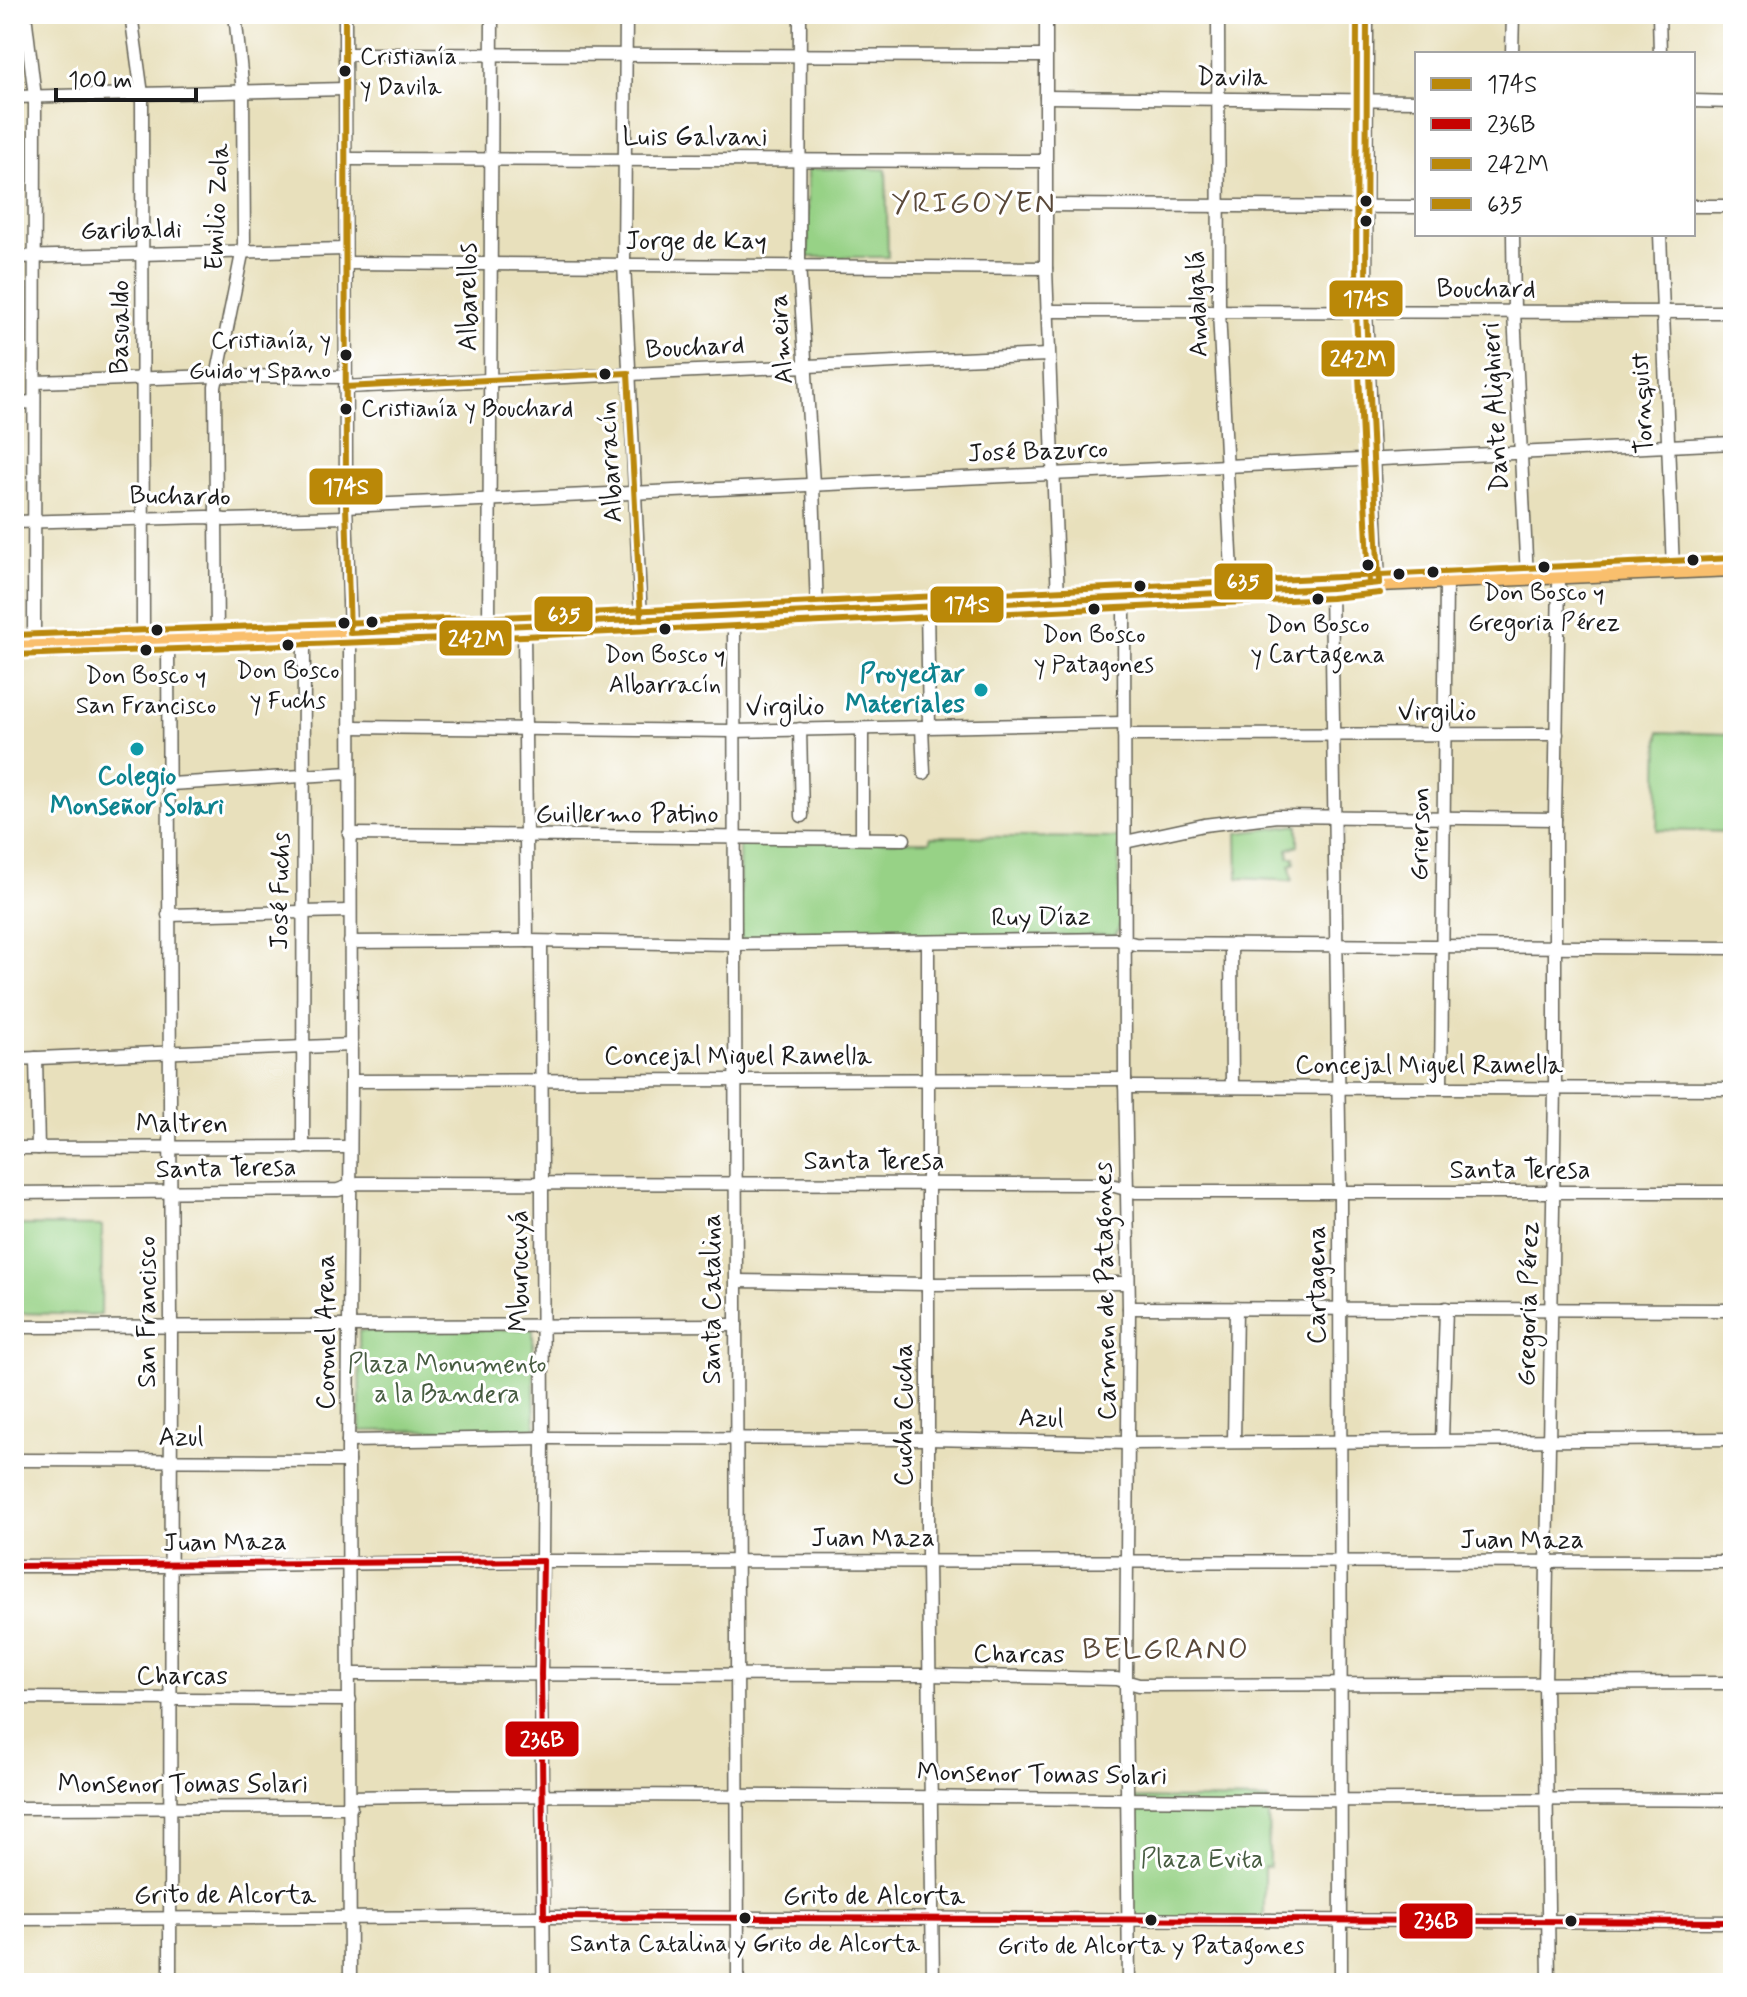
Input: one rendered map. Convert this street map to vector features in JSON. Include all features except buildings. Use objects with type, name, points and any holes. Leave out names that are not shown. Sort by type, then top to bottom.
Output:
[{"type":"main road","points":[[14,645],[304,636],[1733,568]]},
{"type":"street","points":[[25,14],[35,97],[34,644]]},
{"type":"street","name":"Basualdo","points":[[131,14],[142,94],[143,641]]},
{"type":"street","name":"Emilio Zola","points":[[217,639],[215,376],[244,251],[243,92],[235,14]]},
{"type":"street","name":"Coronel Arena","points":[[345,14],[346,512],[350,633],[350,1983]]},
{"type":"street","name":"Albarellos","points":[[489,627],[492,14]]},
{"type":"street","name":"Albarracín","points":[[626,14],[624,263],[641,620]]},
{"type":"street","name":"Almeira","points":[[800,14],[799,264],[813,484],[817,612]]},
{"type":"street","points":[[1046,14],[1046,268],[1058,600]]},
{"type":"street","name":"Andalgalá","points":[[1218,14],[1219,311],[1233,593]]},
{"type":"street","points":[[1367,14],[1366,312],[1379,583]]},
{"type":"street","points":[[1512,52],[1513,14]]},
{"type":"street","points":[[1659,14],[1660,52]]},
{"type":"street","points":[[345,54],[1045,56]]},
{"type":"street","points":[[14,97],[344,89]]},
{"type":"street","name":"Davila","points":[[1046,97],[1415,101]]},
{"type":"street","points":[[1695,101],[1733,102]]},
{"type":"street","name":"Luis Galvani","points":[[346,159],[1044,161]]},
{"type":"street","points":[[1045,205],[1415,207]]},
{"type":"street","points":[[1695,206],[1733,206]]},
{"type":"street","name":"Dante Alighieri","points":[[1513,236],[1527,578]]},
{"type":"street","name":"Tornquist","points":[[1660,236],[1673,570]]},
{"type":"street","name":"Garibaldi","points":[[14,257],[345,249]]},
{"type":"street","name":"Jorge de Kay","points":[[346,263],[1046,268]]},
{"type":"street","name":"Bouchard","points":[[1047,311],[1733,312]]},
{"type":"street","name":"Bouchard","points":[[36,382],[215,376],[345,382],[491,381],[1048,355]]},
{"type":"street","points":[[14,403],[34,402]]},
{"type":"street","name":"José Bazurco","points":[[346,512],[491,500],[1733,443]]},
{"type":"street","name":"Buchardo","points":[[14,522],[216,519],[346,512]]},
{"type":"street","name":"Gregoria Pérez","points":[[1549,1983],[1545,1684],[1555,1088],[1559,577]]},
{"type":"street","name":"Grierson","points":[[1441,1087],[1446,581]]},
{"type":"street","name":"Cartagena","points":[[1331,588],[1340,1193],[1338,1562],[1341,1983]]},
{"type":"street","name":"Carmen de Patagones","points":[[1124,598],[1125,1083],[1129,1308],[1126,1682],[1129,1983]]},
{"type":"street","points":[[924,773],[927,607]]},
{"type":"street","name":"Santa Catalina","points":[[734,616],[738,1983]]},
{"type":"street","points":[[524,626],[527,941]]},
{"type":"street","name":"José Fuchs","points":[[303,1148],[304,636]]},
{"type":"street","name":"San Francisco","points":[[168,641],[170,1983]]},
{"type":"street","name":"Virgilio","points":[[350,727],[732,731],[926,726],[1335,734],[1557,734]]},
{"type":"street","points":[[800,729],[802,816]]},
{"type":"street","points":[[862,729],[862,838]]},
{"type":"street","points":[[170,784],[350,773]]},
{"type":"street","points":[[1125,842],[1193,827],[1277,816],[1555,819]]},
{"type":"street","name":"Guillermo Patino","points":[[349,834],[904,839]]},
{"type":"street","points":[[168,915],[349,911]]},
{"type":"street","name":"Ruy Díaz","points":[[350,942],[736,944],[1116,939],[1135,944],[1335,947],[1733,948]]},
{"type":"street","name":"Mburucuyá","points":[[541,942],[544,1983]]},
{"type":"street","name":"Cucha Cucha","points":[[928,942],[927,1439],[933,1983]]},
{"type":"street","points":[[1231,945],[1232,1087]]},
{"type":"street","points":[[14,1059],[351,1045]]},
{"type":"street","points":[[36,1058],[38,1148]]},
{"type":"street","name":"Concejal Miguel Ramella","points":[[351,1081],[928,1078],[1338,1089],[1733,1089]]},
{"type":"street","name":"Maltren","points":[[14,1148],[350,1147]]},
{"type":"street","name":"Santa Teresa","points":[[14,1193],[338,1190],[350,1185],[542,1184],[1108,1184],[1136,1192],[1733,1192]]},
{"type":"street","points":[[737,1281],[1128,1283]]},
{"type":"street","points":[[1129,1308],[1733,1310]]},
{"type":"street","points":[[1234,1441],[1236,1308]]},
{"type":"street","points":[[1442,1440],[1446,1308]]},
{"type":"street","points":[[14,1327],[736,1325]]},
{"type":"street","name":"Azul","points":[[348,1441],[543,1438],[1129,1443],[1733,1439]]},
{"type":"street","name":"Azul","points":[[14,1460],[348,1461]]},
{"type":"street","name":"Juan Maza","points":[[14,1566],[928,1560],[1733,1562]]},
{"type":"street","name":"Charcas","points":[[351,1674],[929,1675],[1117,1679],[1139,1685],[1733,1683]]},
{"type":"street","name":"Charcas","points":[[14,1698],[350,1700]]},
{"type":"street","name":"Monsenor Tomas Solari","points":[[14,1808],[170,1808],[543,1794],[736,1798],[1733,1800]]},
{"type":"street","name":"Grito de Alcorta","points":[[14,1919],[544,1917],[1733,1922]]},
{"type":"green space","points":[[808,169],[886,169],[888,257],[808,257]]},
{"type":"green space","points":[[1659,732],[1732,734],[1730,832],[1657,830]]},
{"type":"green space","points":[[1298,825],[1298,845],[1288,849],[1289,857],[1294,857],[1295,863],[1290,865],[1292,881],[1238,878],[1237,833]]},
{"type":"green space","points":[[930,836],[1119,838],[1119,928],[1115,935],[743,940],[740,937],[739,847],[744,842],[930,841]]},
{"type":"green space","points":[[14,1225],[102,1226],[101,1315],[14,1313]]},
{"type":"green space","name":"Plaza Monumento a la Bandera","points":[[533,1329],[535,1429],[360,1431],[359,1331]]},
{"type":"green space","name":"Plaza Evita","points":[[1129,1798],[1268,1800],[1269,1867],[1264,1867],[1264,1920],[1130,1921]]},
{"type":"transit line","name":"174S","points":[[345,14],[346,506],[350,633],[1331,588],[1379,583]]},
{"type":"transit line","name":"242M","points":[[1357,14],[1356,312],[1369,583]]},
{"type":"transit line","name":"174S","points":[[1367,14],[1366,312],[1379,583]]},
{"type":"transit line","name":"174S","points":[[345,387],[628,373],[641,620]]},
{"type":"transit line","name":"635","points":[[14,635],[524,616],[1733,558]]},
{"type":"transit line","name":"242M","points":[[14,655],[524,636],[1331,598],[1380,593]]},
{"type":"transit line","name":"236B","points":[[543,1561],[544,1917]]},
{"type":"transit line","name":"236B","points":[[14,1566],[543,1561]]},
{"type":"transit line","name":"236B","points":[[544,1917],[1733,1922]]},
{"type":"place","name":"Cristianía y Davila","points":[[345,71]]},
{"type":"place","name":"Cristianía, y Guido y Spano","points":[[346,355]]},
{"type":"place","name":"Cristianía y Bouchard","points":[[346,409]]},
{"type":"place","name":"Don Bosco y Gregoria Pérez","points":[[1544,567]]},
{"type":"place","name":"Don Bosco y Cartagena","points":[[1318,599]]},
{"type":"place","name":"Don Bosco y Patagones","points":[[1094,609]]},
{"type":"place","name":"Don Bosco y Albarracín","points":[[665,629]]},
{"type":"place","name":"Don Bosco y Fuchs","points":[[288,645]]},
{"type":"place","name":"Don Bosco y San Francisco","points":[[146,650]]},
{"type":"place","name":"Proyectar Materiales","points":[[981,690]]},
{"type":"place","name":"Colegio Monseñor Solari","points":[[137,749]]},
{"type":"place","name":"Santa Catalina y Grito de Alcorta","points":[[745,1918]]},
{"type":"place","name":"Grito de Alcorta y Patagones","points":[[1151,1920]]},
{"type":"district","name":"YRIGOYEN","points":[[974,203]]},
{"type":"district","name":"BELGRANO","points":[[1166,1649]]}]
